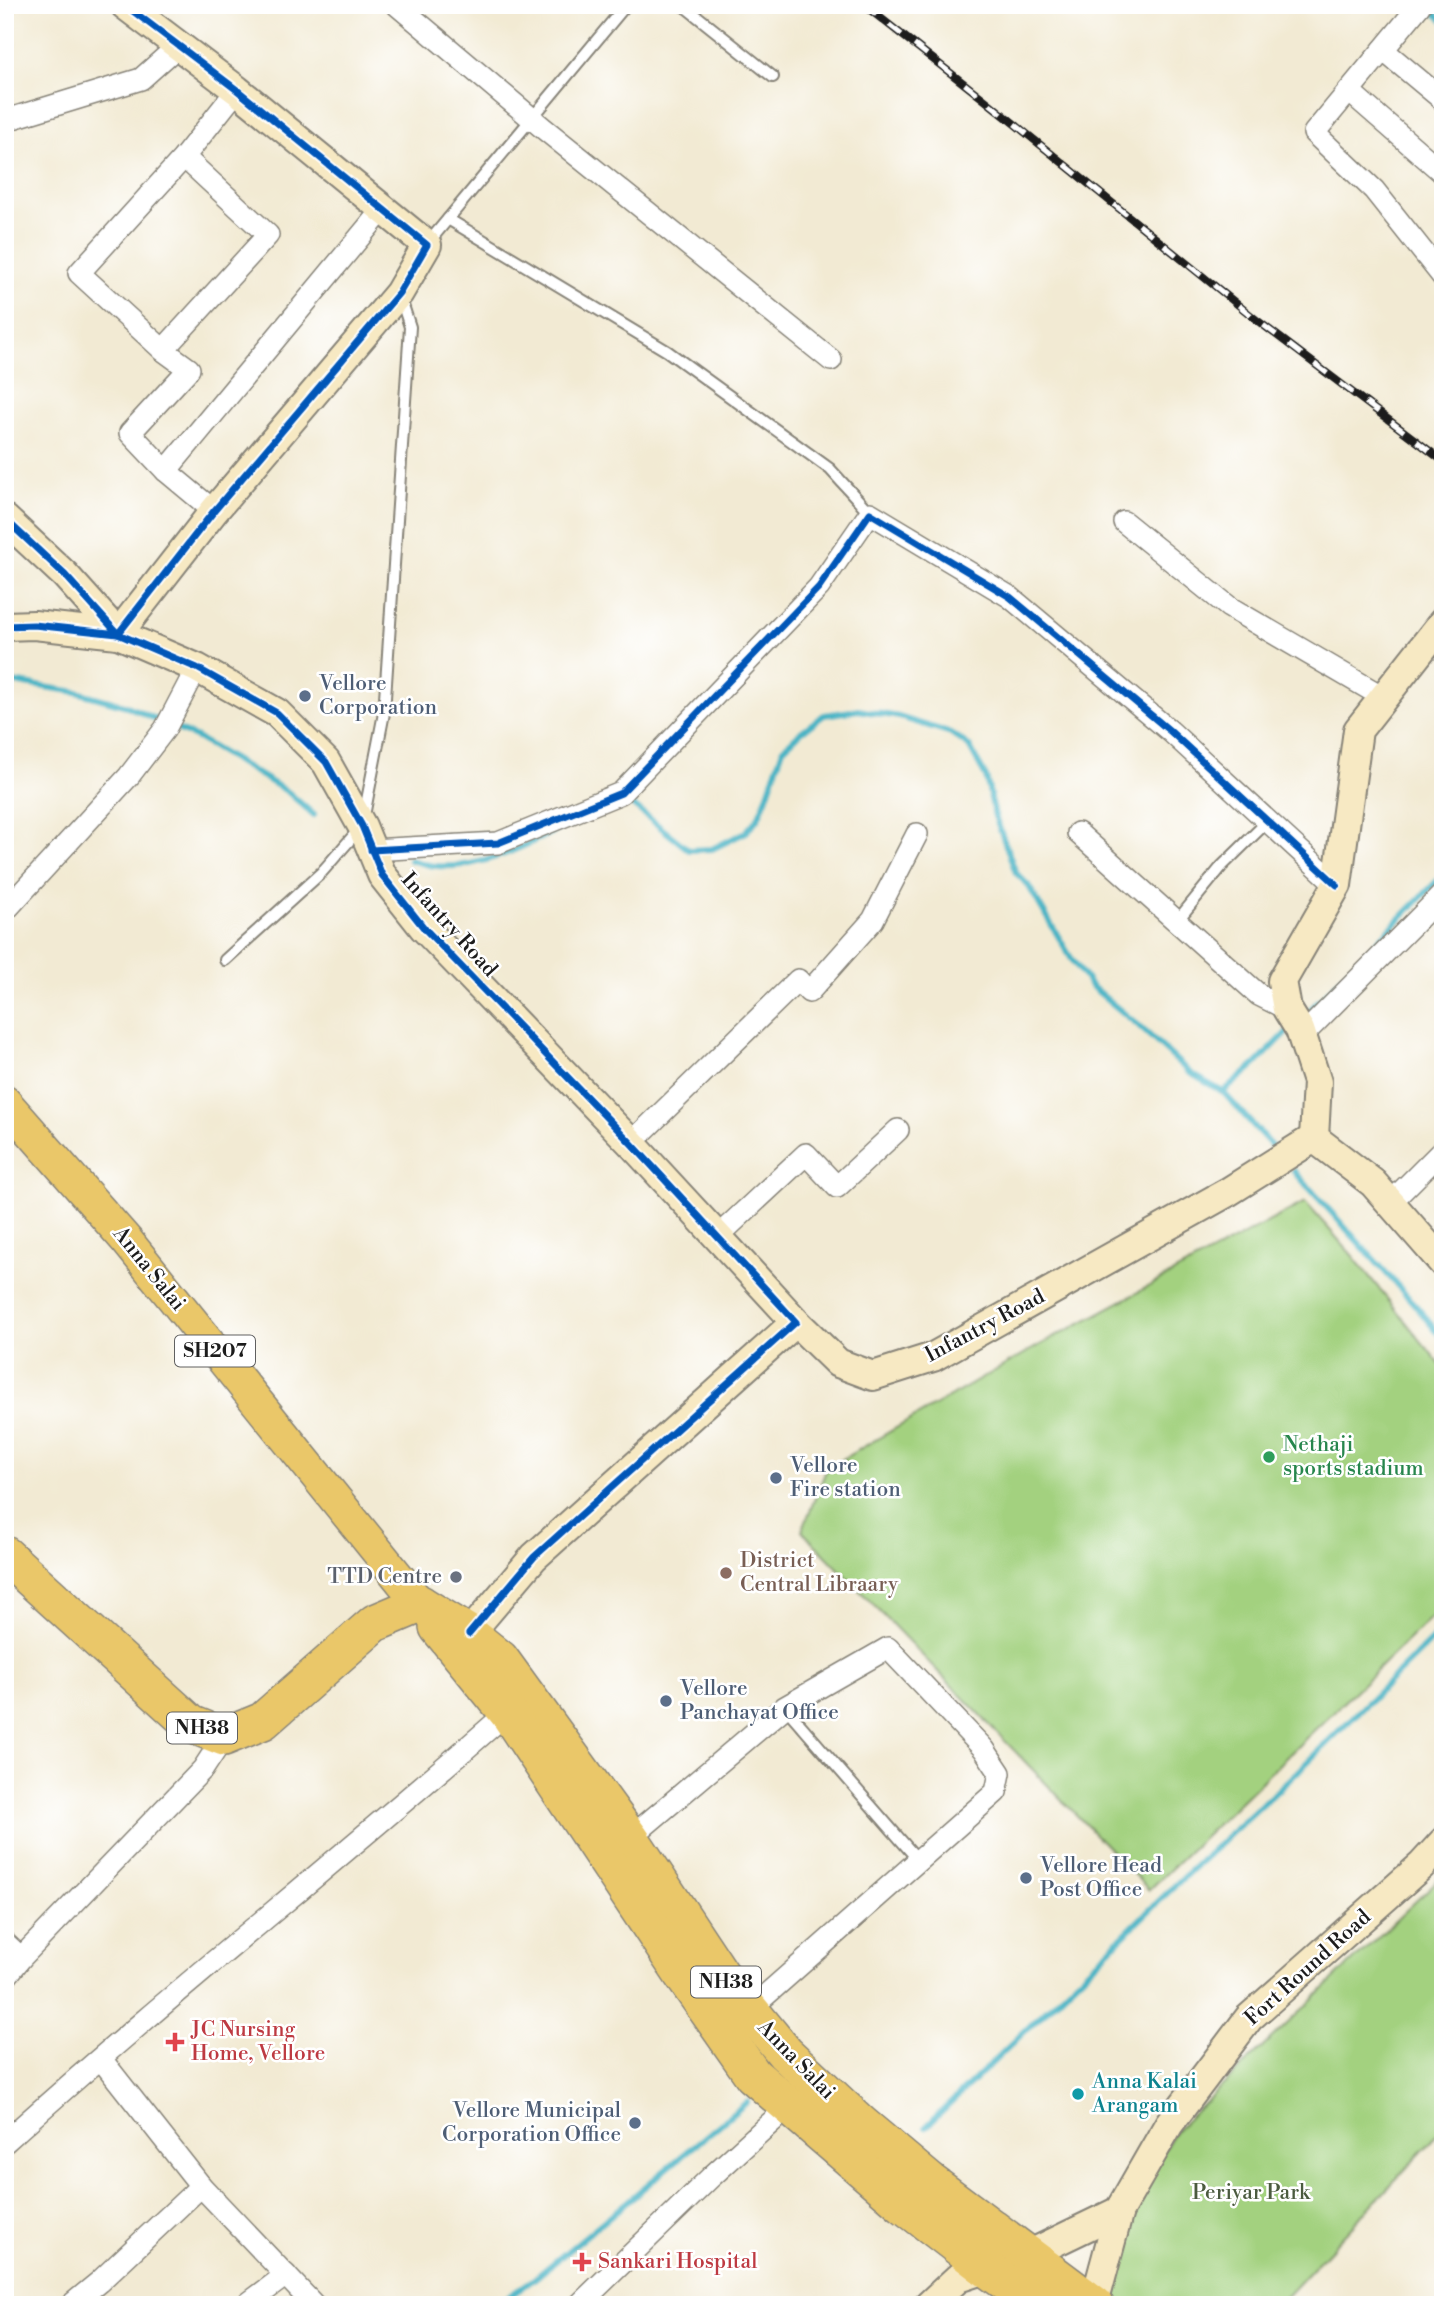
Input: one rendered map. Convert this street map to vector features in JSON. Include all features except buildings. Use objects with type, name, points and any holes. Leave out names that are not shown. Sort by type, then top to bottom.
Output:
[{"type":"highway","name":"NH38","points":[[5,1555],[191,1724],[223,1737],[263,1721],[375,1623],[420,1604]]},
{"type":"highway","name":"Anna Salai","points":[[420,1604],[469,1634],[500,1659],[630,1838],[721,1975],[785,2053],[861,2124],[929,2181],[1095,2304]]},
{"type":"highway","name":"Anna Salai","points":[[420,1604],[509,1714],[682,1974],[753,2075],[903,2204],[1038,2305]]},
{"type":"main road","name":"Anna Salai","points":[[5,1102],[127,1241],[420,1604]]},
{"type":"street","points":[[5,519],[65,575],[118,634],[214,511],[399,293],[427,245],[237,90],[125,5]]},
{"type":"street","points":[[397,5],[831,360]]},
{"type":"street","points":[[1420,5],[1314,133],[1374,190],[1443,277]]},
{"type":"street","points":[[5,122],[141,79],[178,46]]},
{"type":"street","points":[[1383,50],[1443,100]]},
{"type":"street","points":[[214,511],[166,471],[130,433],[189,369],[163,350],[79,273],[184,157],[237,90]]},
{"type":"street","points":[[1349,91],[1443,173]]},
{"type":"street","points":[[163,350],[268,235],[184,157]]},
{"type":"street","points":[[166,471],[383,209]]},
{"type":"street","points":[[367,838],[498,843],[621,793],[819,587],[870,513],[1010,597],[1170,731],[1337,885]]},
{"type":"street","points":[[1124,522],[1230,607],[1383,697]]},
{"type":"street","points":[[1443,622],[1358,730],[1337,885],[1282,981],[1287,1009],[1302,1036],[1317,1082],[1314,1138],[1373,1183],[1443,1263]]},
{"type":"street","name":"Infantry Road","points":[[5,626],[34,625],[118,634],[197,668],[277,713],[326,762],[367,838],[382,875],[424,928],[631,1143],[796,1322],[838,1363],[873,1376],[933,1357],[1228,1192],[1314,1138]]},
{"type":"street","points":[[5,911],[129,776],[165,729],[197,668]]},
{"type":"street","points":[[1078,833],[1259,995],[1287,1009]]},
{"type":"street","points":[[631,1143],[798,980],[809,992],[873,920],[917,834]]},
{"type":"street","points":[[1302,1036],[1443,894]]},
{"type":"street","points":[[717,1237],[806,1154],[836,1187],[898,1130]]},
{"type":"street","points":[[1390,1203],[1443,1150]]},
{"type":"street","points":[[469,1634],[534,1557],[796,1322]]},
{"type":"street","points":[[630,1838],[785,1707],[888,1648],[984,1749],[1000,1773],[996,1792],[749,2010]]},
{"type":"street","points":[[5,2142],[265,1917],[509,1714]]},
{"type":"street","points":[[5,1978],[21,1958],[203,1769],[223,1737]]},
{"type":"street","name":"Fort Round Road","points":[[1119,2211],[1169,2124],[1249,2018],[1422,1865],[1443,1842]]},
{"type":"street","points":[[5,1943],[21,1958]]},
{"type":"street","points":[[101,2059],[201,2186],[314,2305]]},
{"type":"street","points":[[579,2305],[712,2176],[788,2107]]},
{"type":"street","points":[[71,2305],[201,2186]]},
{"type":"street","points":[[929,2305],[958,2278],[1028,2255],[1119,2211]]},
{"type":"street","points":[[1095,2304],[1119,2211]]},
{"type":"street","points":[[246,2305],[286,2275]]},
{"type":"lane","points":[[427,245],[626,5]]},
{"type":"lane","points":[[682,5],[773,77]]},
{"type":"lane","points":[[448,219],[667,351],[830,469],[870,513]]},
{"type":"lane","points":[[225,960],[321,873],[367,838],[385,700],[410,327],[399,293]]},
{"type":"lane","points":[[1177,921],[1222,866],[1268,821]]},
{"type":"lane","points":[[785,1707],[919,1861]]},
{"type":"green space","points":[[1305,1202],[1352,1255],[1443,1368],[1443,1606],[1149,1890],[802,1531],[827,1468],[1036,1347]]},
{"type":"green space","name":"Periyar Park","points":[[1443,1875],[1443,2129],[1278,2305],[1106,2305],[1126,2211],[1176,2130]]},
{"type":"waterway","points":[[1426,5],[1443,20]]},
{"type":"waterway","points":[[5,681],[77,692],[127,706],[197,738],[288,792],[314,815]]},
{"type":"waterway","points":[[622,800],[625,799],[689,850],[712,849],[746,832],[758,818],[783,749],[824,715],[858,710],[899,717],[951,733],[969,746],[986,777],[995,816],[1016,873],[1028,885],[1071,958],[1091,986],[1190,1073],[1223,1092],[1255,1065],[1291,1028]]},
{"type":"waterway","points":[[410,860],[434,866],[484,861],[515,850],[558,829]]},
{"type":"waterway","points":[[1302,1018],[1443,875]]},
{"type":"waterway","points":[[1223,1092],[1271,1145]]},
{"type":"waterway","points":[[1294,1171],[1443,1339]]},
{"type":"waterway","points":[[926,2127],[1443,1629]]},
{"type":"waterway","points":[[497,2305],[534,2279],[747,2102]]},
{"type":"railway","points":[[864,5],[1258,321],[1443,461]]},
{"type":"cycle path","points":[[5,519],[65,575],[118,634],[214,511],[399,293],[427,245],[237,90],[125,5]]},
{"type":"cycle path","points":[[371,850],[498,843],[621,793],[819,587],[870,513],[1010,597],[1170,731],[1337,885]]},
{"type":"cycle path","points":[[5,626],[34,625],[118,634],[197,668],[277,713],[326,762],[362,826],[382,875],[424,928],[631,1143],[796,1322],[534,1557],[469,1634]]},
{"type":"place","name":"Vellore Corporation","points":[[305,696]]},
{"type":"place","name":"Nethaji sports stadium","points":[[1269,1457]]},
{"type":"place","name":"Vellore Fire station","points":[[776,1478]]},
{"type":"place","name":"District Central Libraary","points":[[726,1573]]},
{"type":"place","name":"TTD Centre","points":[[456,1577]]},
{"type":"place","name":"Vellore Panchayat Office","points":[[666,1701]]},
{"type":"place","name":"Vellore Head Post Office","points":[[1026,1878]]},
{"type":"place","name":"JC Nursing Home, Vellore","points":[[175,2042]]},
{"type":"place","name":"Anna Kalai Arangam","points":[[1078,2094]]},
{"type":"place","name":"Vellore Municipal Corporation Office","points":[[635,2123]]},
{"type":"place","name":"Sankari Hospital","points":[[582,2262]]}]
